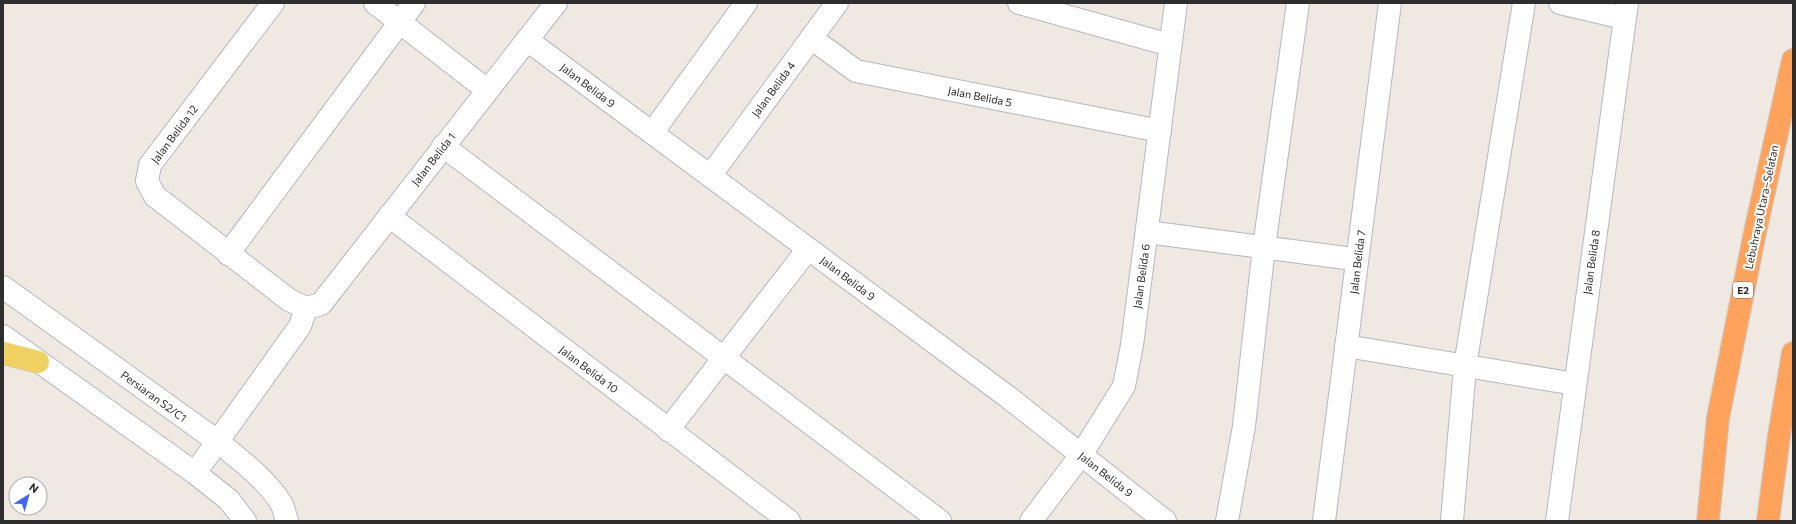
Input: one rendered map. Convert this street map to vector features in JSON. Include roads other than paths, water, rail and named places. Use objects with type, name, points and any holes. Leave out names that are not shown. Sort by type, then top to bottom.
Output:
[{"type":"highway","name":"Lebuhraya Utara–Selatan","points":[[1708,521],[1718,418],[1754,237],[1793,60]]},
{"type":"highway","points":[[1768,521],[1779,436],[1793,353]]},
{"type":"main road","points":[[3,353],[38,362]]},
{"type":"street","name":"Jalan Belida 12","points":[[274,3],[150,165],[147,181],[155,196],[289,300],[306,308]]},
{"type":"street","points":[[375,3],[487,90]]},
{"type":"street","points":[[228,254],[414,3]]},
{"type":"street","name":"Jalan Belida 1","points":[[306,308],[321,304],[556,3]]},
{"type":"street","points":[[652,133],[746,3]]},
{"type":"street","name":"Jalan Belida 4","points":[[710,176],[837,3]]},
{"type":"street","points":[[1019,3],[1170,45]]},
{"type":"street","name":"Jalan Belida 6","points":[[1031,521],[1081,455],[1124,386],[1132,345],[1176,3]]},
{"type":"street","points":[[1227,521],[1244,426],[1264,247],[1298,3]]},
{"type":"street","name":"Jalan Belida 7","points":[[1324,521],[1390,3]]},
{"type":"street","points":[[1452,521],[1466,366],[1524,3]]},
{"type":"street","points":[[1560,3],[1625,11]]},
{"type":"street","name":"Jalan Belida 8","points":[[1557,521],[1574,384],[1625,11]]},
{"type":"street","name":"Jalan Belida 5","points":[[811,38],[856,71],[1160,131]]},
{"type":"street","name":"Jalan Belida 9","points":[[527,40],[1008,397],[1166,521]]},
{"type":"street","points":[[443,146],[940,521]]},
{"type":"street","name":"Jalan Belida 10","points":[[389,216],[789,521]]},
{"type":"street","points":[[1146,232],[1346,258],[1357,261]]},
{"type":"street","points":[[668,430],[808,249]]},
{"type":"street","name":"Persiaran S2/C1","points":[[3,287],[217,441],[249,467],[265,482],[281,504],[287,521]]},
{"type":"street","points":[[195,473],[300,326],[306,308]]},
{"type":"street","points":[[3,336],[195,473],[229,500],[245,521]]},
{"type":"street","points":[[1346,346],[1574,384]]}]
